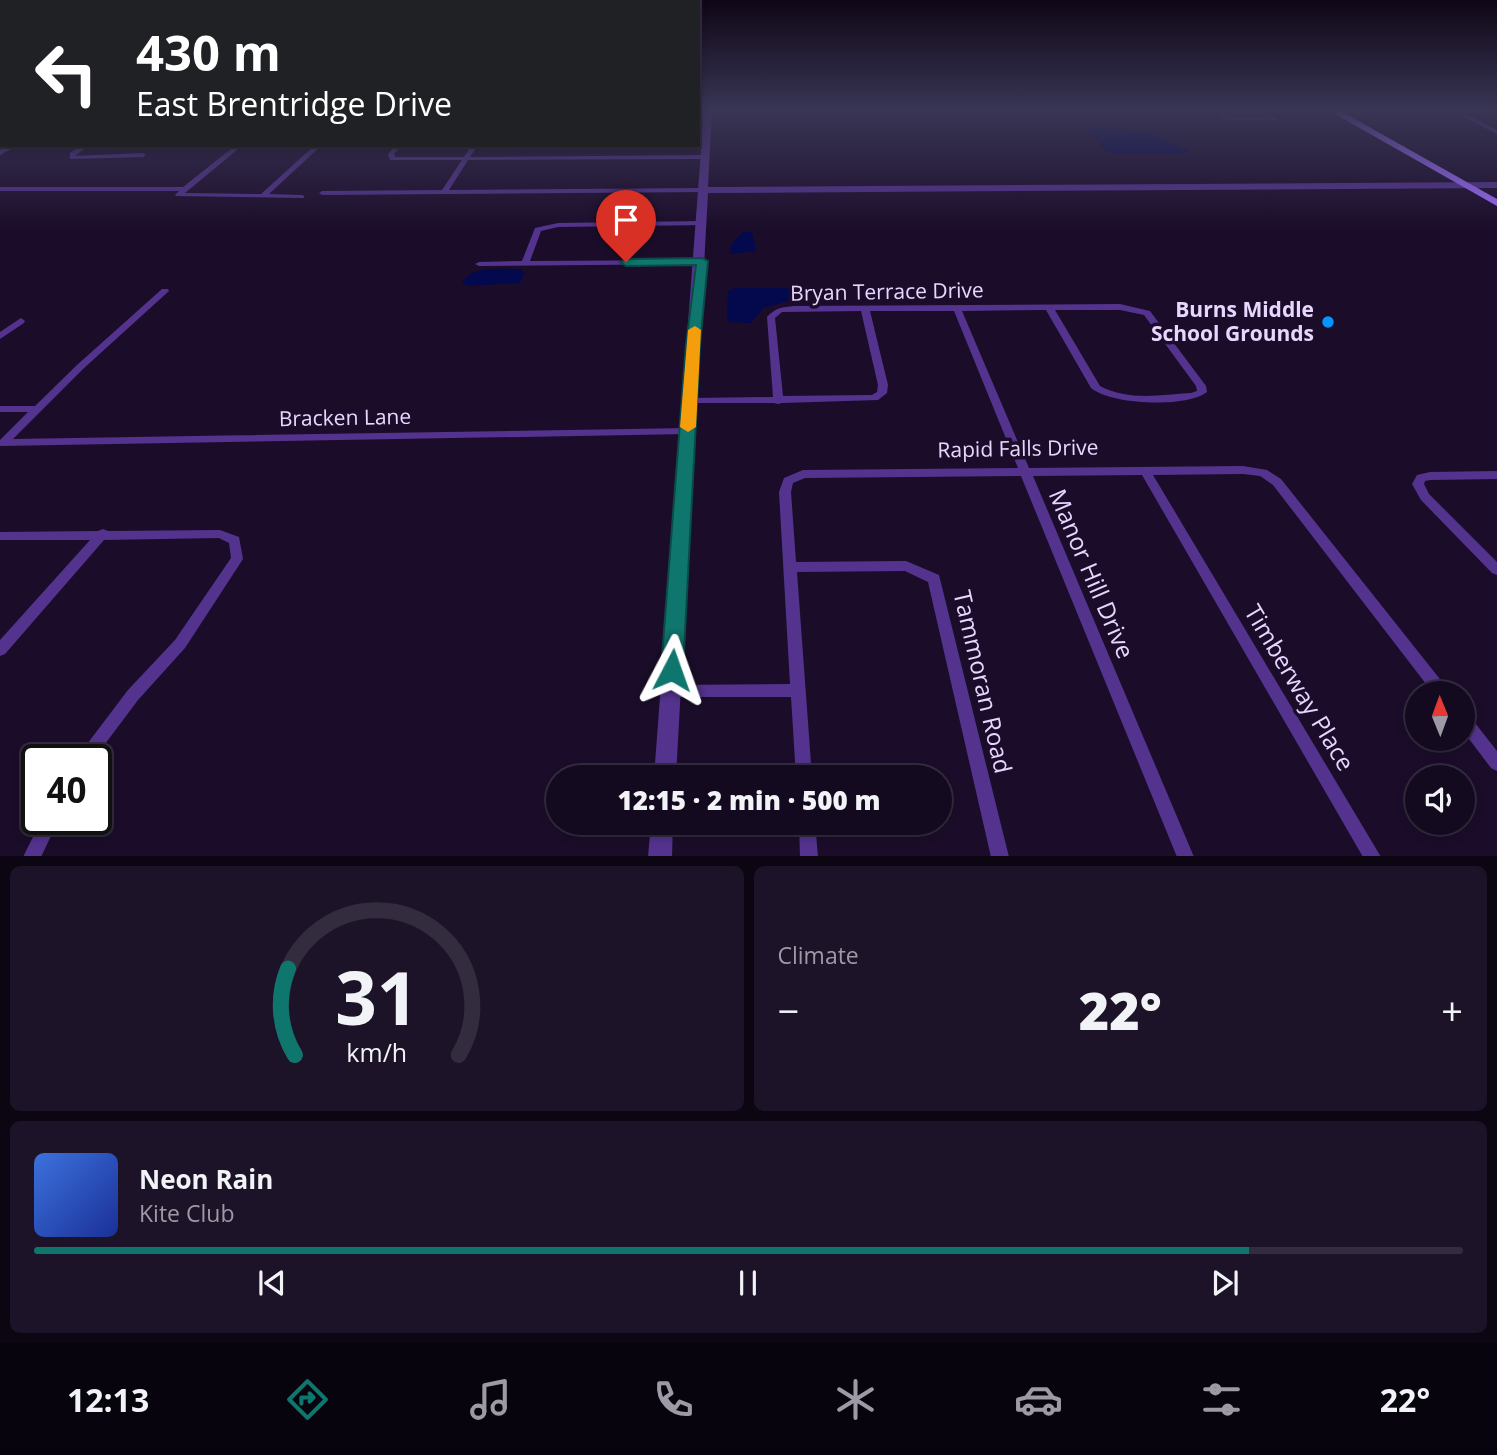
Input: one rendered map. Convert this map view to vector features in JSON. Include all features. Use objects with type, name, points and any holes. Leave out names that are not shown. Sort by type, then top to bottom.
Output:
[{"type":"main road","points":[[1403,150],[1497,203]]},
{"type":"street","points":[[78,150],[72,154],[72,158],[143,155]]},
{"type":"street","points":[[234,150],[178,195],[185,198],[302,197]]},
{"type":"street","points":[[262,197],[314,150]]},
{"type":"street","points":[[394,150],[391,154],[392,159],[547,155],[705,157]]},
{"type":"street","points":[[444,192],[472,150]]},
{"type":"street","points":[[666,765],[702,261],[704,150]]},
{"type":"street","points":[[322,193],[1497,184]]},
{"type":"street","points":[[0,189],[183,189]]},
{"type":"street","points":[[525,263],[538,230],[558,225],[702,223]]},
{"type":"street","points":[[479,264],[702,261]]},
{"type":"street","points":[[0,409],[38,409],[88,359],[165,291]]},
{"type":"street","name":"Bryan Terrace Drive","points":[[778,401],[773,314],[785,309],[865,309],[1049,307],[1127,307],[1143,311],[1201,386],[1202,392],[1193,396],[1119,397],[1104,394],[1096,387],[1049,307]]},
{"type":"street","name":"Manor Hill Drive","points":[[957,308],[1186,856]]},
{"type":"street","points":[[691,401],[867,400],[882,393],[882,379],[865,309]]},
{"type":"street","points":[[0,337],[22,321]]},
{"type":"street","name":"Bracken Lane","points":[[38,409],[3,443],[688,431]]},
{"type":"street","name":"Rapid Falls Drive","points":[[803,765],[785,485],[795,477],[813,474],[1145,470],[1244,470],[1263,473],[1277,482],[1433,681]]},
{"type":"street","name":"Timberway Place","points":[[1145,470],[1373,856]]},
{"type":"street","points":[[1497,475],[1430,476],[1420,478],[1418,484],[1426,497],[1497,570]]},
{"type":"street","points":[[0,650],[103,533]]},
{"type":"street","points":[[0,536],[220,534],[235,540],[237,559],[180,644],[133,695],[95,744]]},
{"type":"street","name":"Tammoran Road","points":[[790,567],[906,566],[934,579],[1000,856]]},
{"type":"street","points":[[671,691],[798,690]]},
{"type":"street","points":[[1475,733],[1494,754]]},
{"type":"street","points":[[31,856],[42,835]]},
{"type":"street","points":[[660,856],[661,835]]},
{"type":"street","points":[[808,835],[809,856]]},
{"type":"shaded area","points":[[1105,150],[1187,150],[1189,151],[1113,154]]},
{"type":"shaded area","points":[[743,232],[752,232],[756,251],[730,254],[731,244]]},
{"type":"shaded area","points":[[521,269],[524,274],[520,283],[468,286],[462,283],[480,270]]},
{"type":"shaded area","points":[[735,288],[790,288],[796,299],[763,308],[751,323],[727,322],[728,291]]},
{"type":"slow traffic","points":[[688,427],[695,330]]},
{"type":"place","name":"Burns Middle School Grounds","points":[[1328,322]]},
{"type":"route","points":[[626,262],[702,261],[693,345],[672,670]]}]
